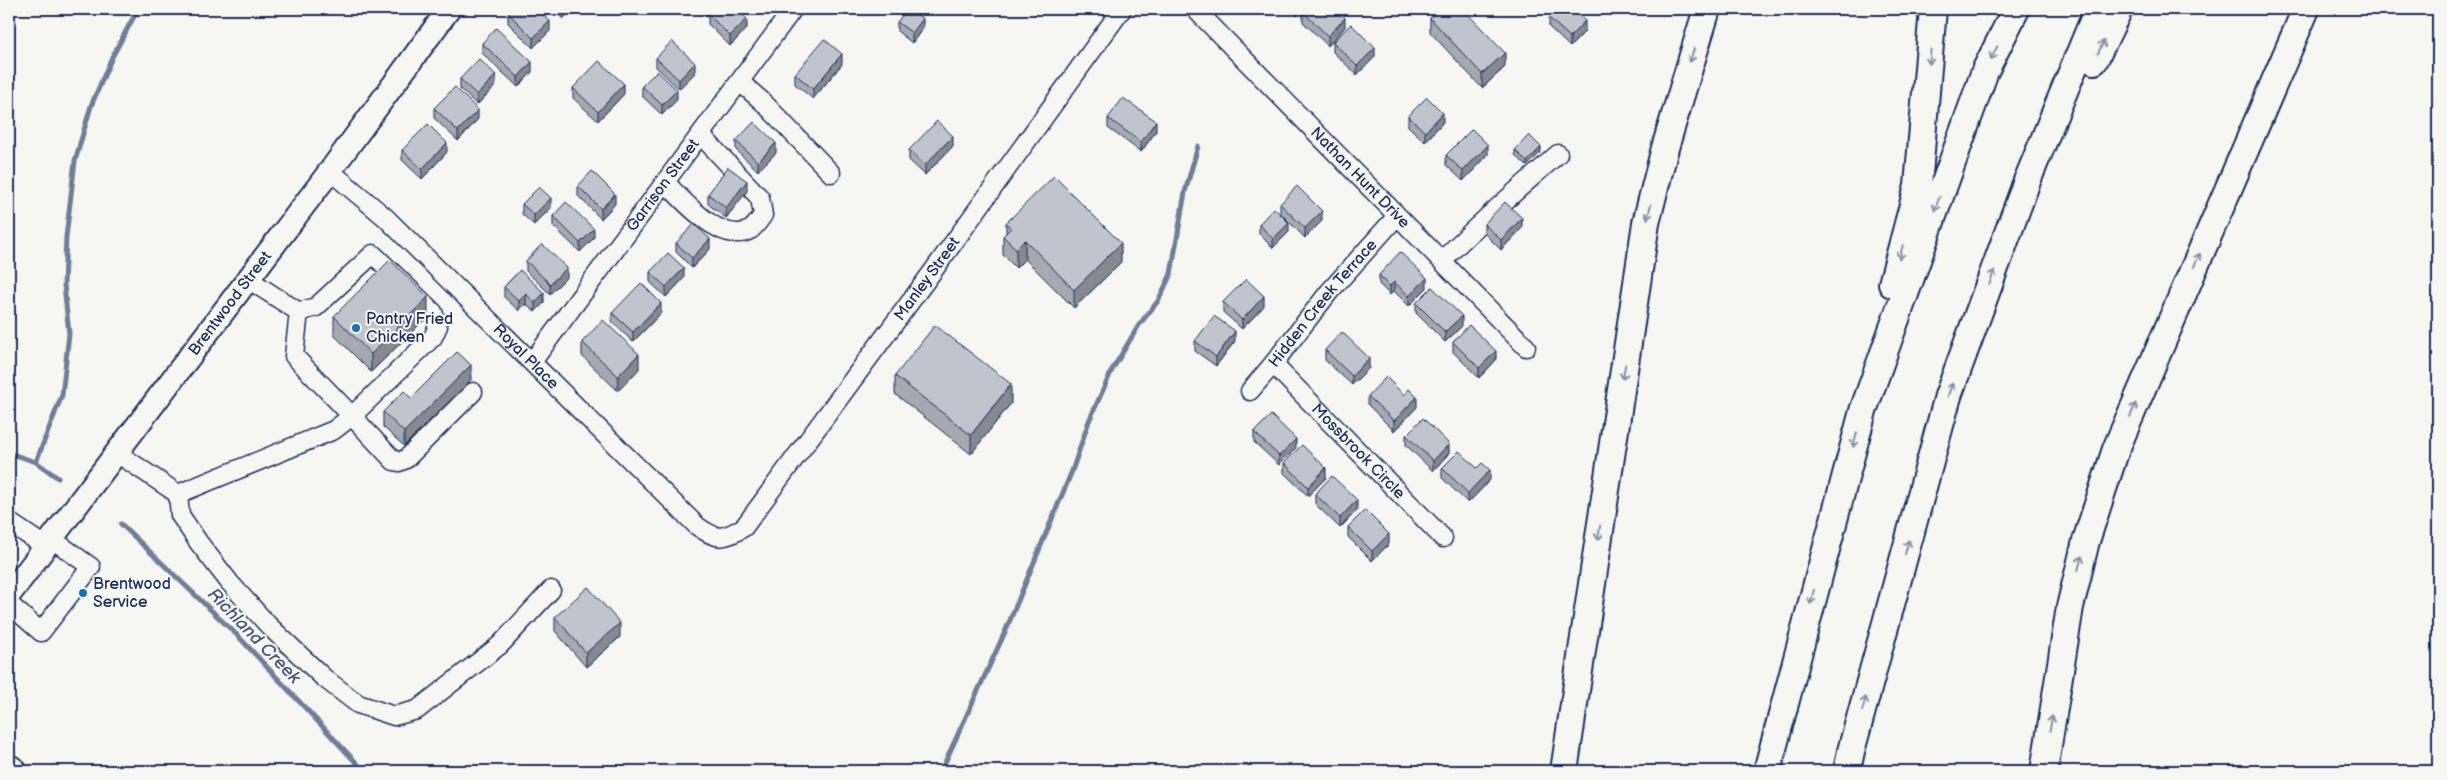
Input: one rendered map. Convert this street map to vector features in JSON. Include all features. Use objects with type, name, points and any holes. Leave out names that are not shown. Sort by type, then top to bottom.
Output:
[{"type":"highway","points":[[1564,771],[1646,223],[1665,148],[1707,9]]},
{"type":"highway","points":[[1768,764],[1862,411],[1884,314],[1918,186],[1933,9]]},
{"type":"highway","points":[[1862,411],[1985,71],[2016,9]]},
{"type":"highway","points":[[1849,761],[1948,396],[2027,181],[2098,9]]},
{"type":"highway","points":[[2027,181],[2066,119],[2119,9]]},
{"type":"highway","points":[[2044,771],[2070,607],[2086,541],[2116,449],[2306,9]]},
{"type":"highway","points":[[9,768],[13,771]]},
{"type":"main road","name":"Brentwood Street","points":[[9,595],[330,171],[449,9]]},
{"type":"street","name":"Garrison Street","points":[[532,362],[793,9]]},
{"type":"street","name":"Manley Street","points":[[722,537],[729,536],[744,527],[939,263],[1122,9]]},
{"type":"street","name":"Nathan Hunt Drive","points":[[1195,9],[1526,347]]},
{"type":"street","points":[[740,82],[763,102],[831,173]]},
{"type":"street","points":[[666,183],[684,202],[710,223],[732,234],[751,230],[763,215],[760,198],[701,135]]},
{"type":"street","points":[[1442,261],[1473,228],[1514,195],[1558,154]]},
{"type":"street","name":"Royal Place","points":[[330,171],[385,217],[697,526],[713,537],[722,537]]},
{"type":"street","name":"Hidden Creek Terrace","points":[[1250,391],[1329,292],[1397,216]]},
{"type":"street","points":[[178,494],[334,430],[352,416],[433,337],[438,326],[436,317],[373,254],[316,307],[299,312],[248,279]]},
{"type":"street","points":[[299,312],[294,356],[394,461],[406,460],[473,392]]},
{"type":"street","name":"Mossbrook Circle","points":[[1273,364],[1443,538]]},
{"type":"street","points":[[117,453],[178,494]]},
{"type":"street","points":[[178,494],[180,515],[199,543],[230,583],[269,626],[324,678],[358,704],[394,716],[417,710],[500,645],[551,590]]},
{"type":"street","points":[[9,522],[91,567],[42,632],[9,604]]},
{"type":"building","points":[[512,9],[537,9],[550,21],[533,38],[508,13]]},
{"type":"building","points":[[710,9],[737,9],[747,19],[730,36],[708,14],[712,11]]},
{"type":"building","points":[[907,9],[910,9],[923,19],[912,33],[897,22]]},
{"type":"building","points":[[1306,9],[1336,9],[1345,18],[1328,36],[1303,12]]},
{"type":"building","points":[[1439,9],[1463,9],[1505,53],[1482,74],[1430,18]]},
{"type":"building","points":[[1558,9],[1572,9],[1585,21],[1570,37],[1549,18]]},
{"type":"building","points":[[1351,24],[1375,48],[1357,66],[1333,42]]},
{"type":"building","points":[[496,28],[532,62],[518,77],[482,43]]},
{"type":"building","points":[[824,39],[842,54],[813,89],[795,74]]},
{"type":"building","points":[[672,41],[695,63],[679,80],[656,58]]},
{"type":"building","points":[[479,59],[496,75],[477,95],[460,79]]},
{"type":"building","points":[[599,61],[624,84],[598,112],[573,88]]},
{"type":"building","points":[[657,71],[677,90],[662,105],[642,86]]},
{"type":"building","points":[[455,87],[478,110],[458,131],[434,108]]},
{"type":"building","points":[[1427,97],[1443,113],[1425,132],[1408,116]]},
{"type":"building","points":[[1123,98],[1156,121],[1141,142],[1108,118]]},
{"type":"building","points":[[937,121],[953,136],[925,165],[909,150]]},
{"type":"building","points":[[754,122],[776,143],[758,162],[736,141]]},
{"type":"building","points":[[428,124],[447,143],[422,169],[402,150]]},
{"type":"building","points":[[1472,129],[1488,145],[1463,171],[1446,155]]},
{"type":"building","points":[[1529,135],[1541,147],[1527,162],[1515,150]]},
{"type":"building","points":[[728,167],[747,181],[726,208],[708,194]]},
{"type":"building","points":[[592,171],[615,194],[601,209],[578,186]]},
{"type":"building","points":[[1054,176],[1121,243],[1074,290],[1025,240],[1016,249],[1003,236],[1011,228],[1006,223]]},
{"type":"building","points":[[1297,186],[1322,211],[1305,228],[1280,204]]},
{"type":"building","points":[[539,187],[551,198],[534,215],[522,204]]},
{"type":"building","points":[[566,202],[594,229],[580,243],[553,216]]},
{"type":"building","points":[[1505,202],[1522,218],[1501,240],[1484,224]]},
{"type":"building","points":[[1274,208],[1289,223],[1273,239],[1259,224]]},
{"type":"building","points":[[694,224],[710,239],[692,258],[676,243]]},
{"type":"building","points":[[542,244],[567,268],[550,284],[526,261]]},
{"type":"building","points":[[1400,252],[1427,278],[1409,296],[1394,282],[1390,286],[1379,275]]},
{"type":"building","points":[[668,253],[684,268],[666,287],[650,272]]},
{"type":"building","points":[[390,260],[428,297],[371,354],[334,316]]},
{"type":"building","points":[[520,270],[544,293],[535,303],[526,294],[519,301],[504,287]]},
{"type":"building","points":[[1246,279],[1264,296],[1242,320],[1223,302]]},
{"type":"building","points":[[641,283],[661,303],[633,332],[612,313]]},
{"type":"building","points":[[1432,287],[1462,316],[1445,332],[1416,303]]},
{"type":"building","points":[[1214,316],[1235,331],[1216,357],[1195,341]]},
{"type":"building","points":[[603,320],[639,354],[618,376],[582,342]]},
{"type":"building","points":[[935,325],[1011,384],[971,435],[895,376]]},
{"type":"building","points":[[1469,325],[1496,351],[1479,368],[1453,342]]},
{"type":"building","points":[[1342,332],[1369,358],[1352,376],[1325,350]]},
{"type":"building","points":[[457,352],[471,365],[404,432],[383,412],[404,391],[411,398]]},
{"type":"building","points":[[1386,377],[1404,395],[1409,389],[1417,397],[1394,421],[1368,396]]},
{"type":"building","points":[[1271,415],[1296,439],[1279,456],[1254,432]]},
{"type":"building","points":[[1423,418],[1449,444],[1433,461],[1406,435]]},
{"type":"building","points":[[1302,445],[1326,468],[1308,487],[1284,463]]},
{"type":"building","points":[[1459,451],[1477,468],[1482,463],[1490,470],[1468,493],[1442,468]]},
{"type":"building","points":[[1332,476],[1357,500],[1340,518],[1315,494]]},
{"type":"building","points":[[1365,510],[1389,534],[1372,551],[1348,527]]},
{"type":"building","points":[[588,587],[620,623],[586,653],[555,617]]},
{"type":"waterway","points":[[36,462],[62,395],[69,334],[64,285],[66,237],[75,161],[91,106],[112,57],[138,9]]},
{"type":"waterway","points":[[941,771],[1005,632],[1072,471],[1089,421],[1112,370],[1139,325],[1158,301],[1171,274],[1185,192],[1198,146]]},
{"type":"waterway","name":"Richland Creek","points":[[9,453],[36,462],[58,478]]},
{"type":"waterway","name":"Richland Creek","points":[[121,524],[239,637],[364,771]]},
{"type":"place","name":"Pantry Fried Chicken","points":[[356,328]]},
{"type":"place","name":"Brentwood Service","points":[[83,593]]}]
